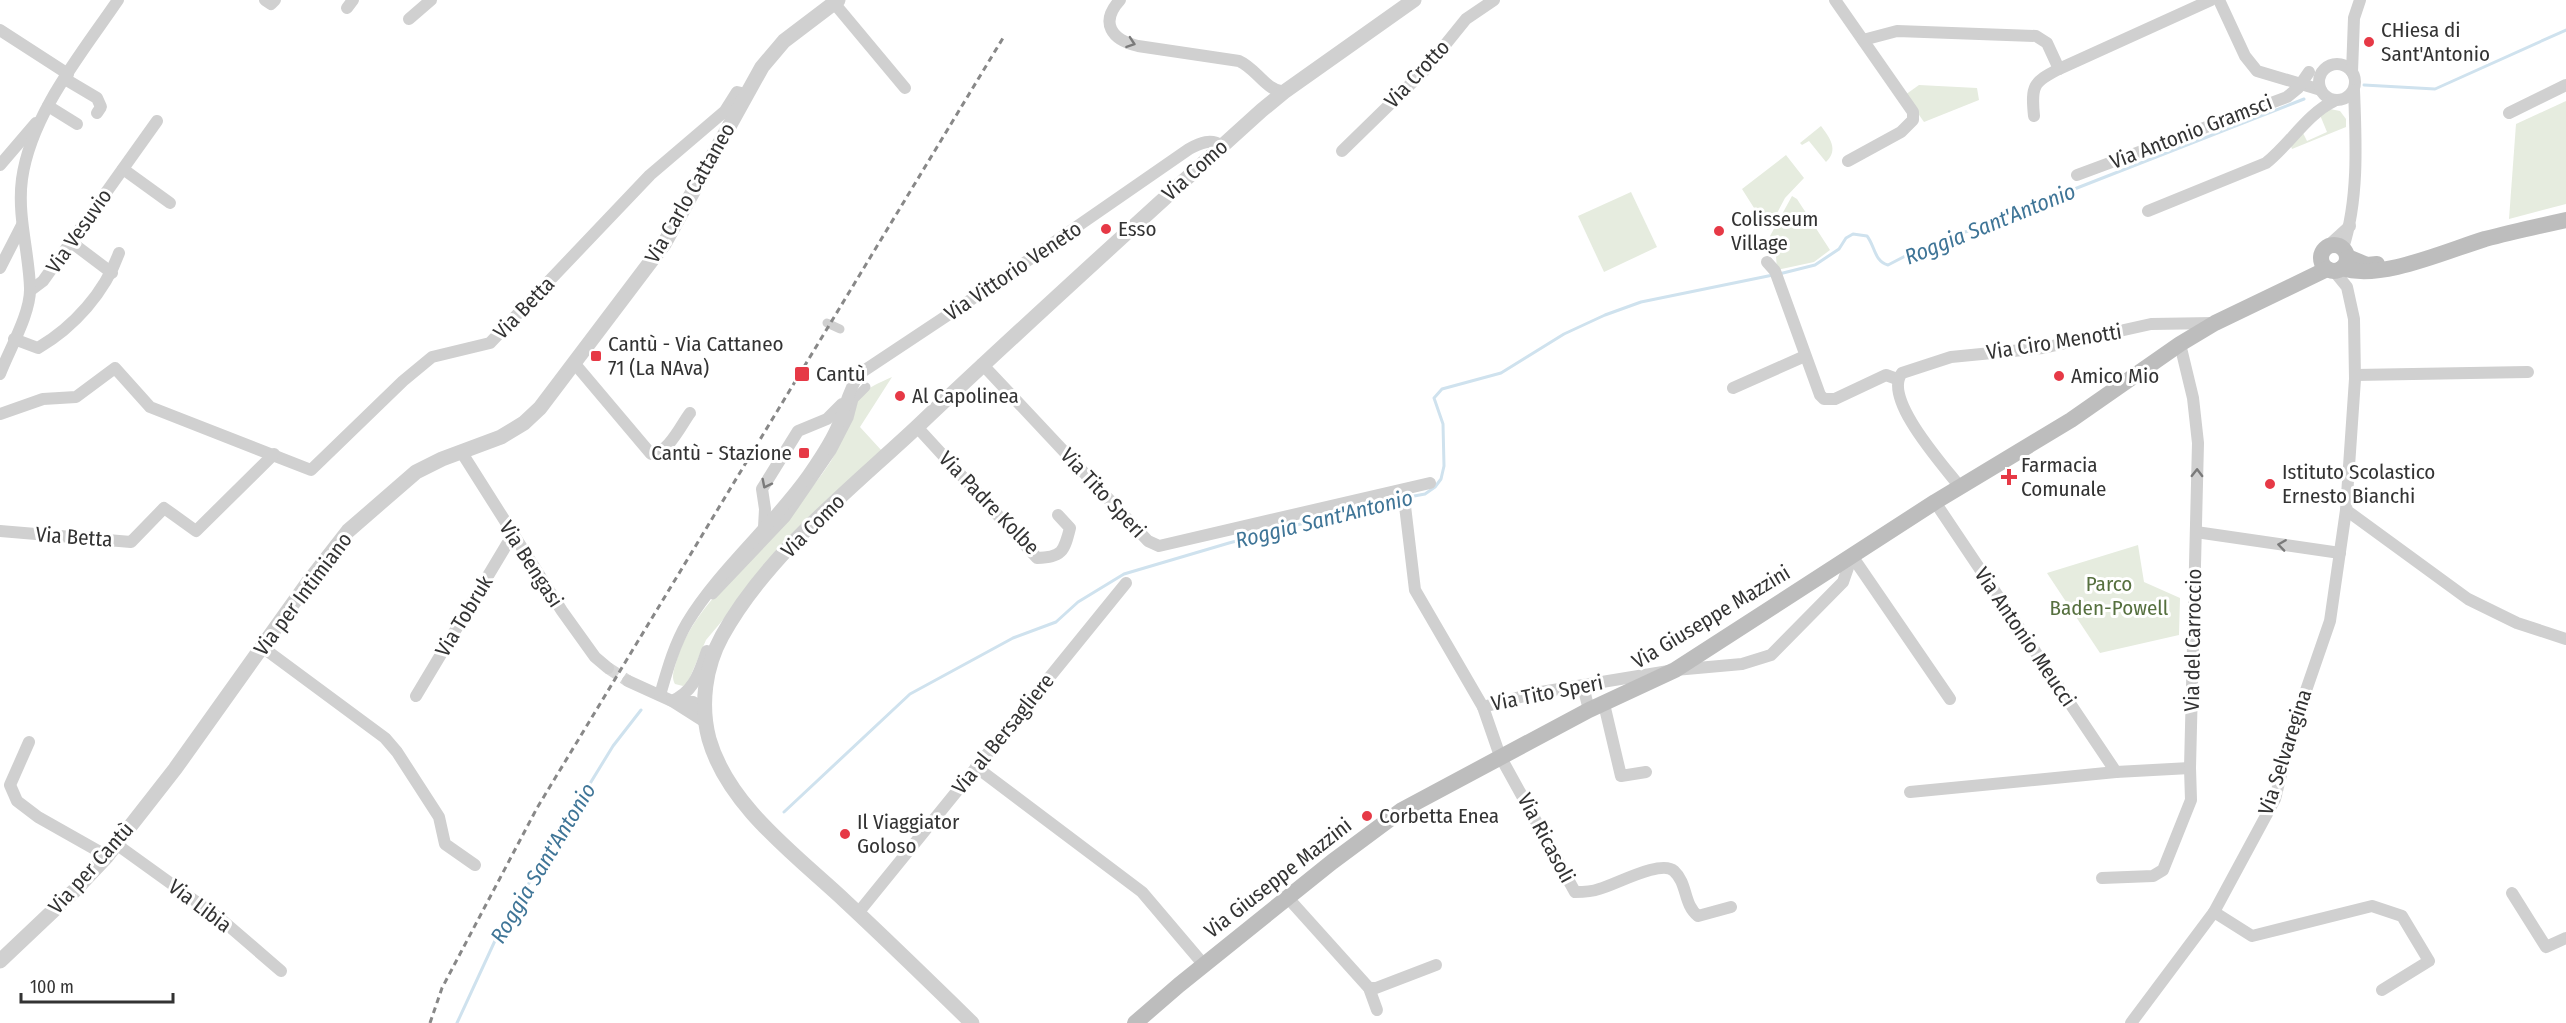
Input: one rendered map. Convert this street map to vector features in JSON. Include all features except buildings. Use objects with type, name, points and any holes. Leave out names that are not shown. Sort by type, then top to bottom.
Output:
[{"type":"main road","points":[[2335,260],[2367,266],[2439,253],[2566,220]]},
{"type":"main road","name":"Via Giuseppe Mazzini","points":[[1135,1023],[1204,965],[1402,810],[1500,756],[1675,670],[1935,502],[2071,420],[2180,344],[2335,260]]},
{"type":"street","points":[[0,374],[27,307],[31,290],[23,224],[22,181],[29,148],[48,106],[117,0]]},
{"type":"street","points":[[266,0],[271,4],[274,0]]},
{"type":"street","points":[[409,19],[430,0]]},
{"type":"street","points":[[1120,0],[1113,8],[1110,21],[1115,35],[1122,41],[1138,46],[1239,62],[1251,68],[1272,89],[1284,92]]},
{"type":"street","name":"Via Como","points":[[972,1023],[740,798],[722,772],[705,716],[709,669],[723,636],[762,580],[801,536],[982,364],[1262,110],[1414,0]]},
{"type":"street","name":"Via Crotto","points":[[1342,152],[1424,71],[1466,19],[1494,0]]},
{"type":"street","points":[[1835,0],[1913,112],[1913,120],[1901,132],[1848,161]]},
{"type":"street","points":[[2034,116],[2032,88],[2036,81],[2211,0]]},
{"type":"street","points":[[2219,0],[2250,64],[2257,71],[2301,83],[2322,92],[2336,100],[2354,121]]},
{"type":"street","points":[[2347,68],[2352,54],[2354,18],[2360,0]]},
{"type":"street","points":[[836,1],[905,88]]},
{"type":"street","name":"Via Carlo Cattaneo","points":[[462,453],[501,437],[528,420],[575,364],[664,244],[762,67],[784,41],[836,1]]},
{"type":"street","points":[[0,30],[97,98],[101,107],[97,113]]},
{"type":"street","points":[[1863,40],[1897,31],[2036,36],[2046,43],[2059,69]]},
{"type":"street","points":[[2273,76],[2324,70],[2332,65],[2347,68],[2355,80],[2351,225],[2335,260]]},
{"type":"street","points":[[2319,109],[2322,92],[2319,80],[2324,70]]},
{"type":"street","name":"Via Antonio Gramsci","points":[[2078,176],[2287,97],[2294,92],[2309,72]]},
{"type":"street","points":[[1257,74],[1263,95],[1262,110]]},
{"type":"street","points":[[2509,113],[2566,86]]},
{"type":"street","points":[[2148,211],[2266,163],[2319,109],[2336,100],[2347,98],[2354,90]]},
{"type":"street","name":"Via Betta","points":[[0,414],[43,399],[75,398],[115,368],[150,407],[311,470],[403,381],[432,357],[490,343],[650,176],[725,111],[737,92],[746,94]]},
{"type":"street","points":[[48,106],[76,124]]},
{"type":"street","points":[[0,165],[5,148],[41,118]]},
{"type":"street","name":"Via Vesuvio","points":[[31,290],[43,281],[157,121]]},
{"type":"street","name":"Via Vittorio Veneto","points":[[665,698],[678,642],[687,624],[717,582],[807,476],[827,447],[853,382],[870,365],[981,293],[1189,150],[1206,142],[1222,146]]},
{"type":"street","name":"Via Vesuvio","points":[[123,169],[170,203]]},
{"type":"street","points":[[0,268],[23,224]]},
{"type":"street","points":[[71,243],[112,273]]},
{"type":"street","points":[[14,339],[38,348],[47,342],[84,311],[112,273],[119,253]]},
{"type":"street","name":"Via Selvaregina","points":[[2131,1023],[2214,912],[2275,799],[2291,734],[2330,621],[2346,510],[2355,375],[2354,319],[2347,287],[2335,260]]},
{"type":"street","name":"Via Ciro Menotti","points":[[1773,271],[1820,395],[1824,399],[1835,399],[1886,375],[1897,378],[1911,369],[1951,357],[2043,348],[2151,324],[2215,323]]},
{"type":"street","points":[[827,323],[840,329]]},
{"type":"street","name":"Via del Carroccio","points":[[2102,878],[2154,876],[2163,870],[2191,800],[2198,443],[2193,398],[2180,344]]},
{"type":"street","points":[[1732,388],[1805,356]]},
{"type":"street","points":[[575,364],[651,454],[659,453],[666,447],[690,413]]},
{"type":"street","name":"Via Tito Speri","points":[[982,364],[1148,542],[1159,546],[1430,483]]},
{"type":"street","points":[[2355,375],[2528,372]]},
{"type":"street","points":[[1897,378],[1896,388],[1910,420],[1960,487]]},
{"type":"street","points":[[665,698],[675,658],[694,620],[722,585],[772,534],[790,512],[832,451],[849,418],[854,399],[866,387]]},
{"type":"street","name":"Via Vittorio Veneto","points":[[764,527],[765,509],[762,489],[795,435],[805,426],[830,416],[847,399]]},
{"type":"street","name":"Via Padre Kolbe","points":[[917,427],[1037,558],[1055,557],[1065,548],[1070,528],[1058,515]]},
{"type":"street","name":"Via Bengasi","points":[[462,453],[514,538],[579,636],[595,657],[608,668]]},
{"type":"street","name":"Via per Intimiano","points":[[175,769],[348,531],[416,472],[442,459],[462,453]]},
{"type":"street","name":"Via Betta","points":[[0,531],[131,542],[164,508],[196,531],[274,454]]},
{"type":"street","name":"Via Antonio Meucci","points":[[1935,502],[2116,772]]},
{"type":"street","name":"Via Tito Speri","points":[[1405,506],[1415,590],[1482,707],[1535,693],[1675,670],[1742,664],[1771,655],[1843,582],[1852,556]]},
{"type":"street","points":[[2346,510],[2468,599],[2517,623],[2566,639]]},
{"type":"street","points":[[2196,532],[2340,553]]},
{"type":"street","name":"Via Tobruk","points":[[416,696],[507,544],[514,538]]},
{"type":"street","points":[[1852,556],[1950,699]]},
{"type":"street","name":"Via al Bersagliere","points":[[858,913],[1126,582]]},
{"type":"street","points":[[665,698],[684,695],[696,681],[708,648],[723,636]]},
{"type":"street","points":[[262,647],[385,738],[439,817],[446,844],[475,865]]},
{"type":"street","points":[[628,681],[665,698],[693,702],[705,716]]},
{"type":"street","points":[[1583,686],[1597,707],[1621,776],[1647,772]]},
{"type":"street","name":"Via Ricasoli","points":[[1482,707],[1500,756],[1575,892],[1597,890],[1660,867],[1672,869],[1680,878],[1689,909],[1698,916],[1731,907]]},
{"type":"street","name":"Via Libia","points":[[29,742],[10,785],[17,801],[38,817],[112,850],[223,921],[281,971]]},
{"type":"street","points":[[976,767],[1142,892],[1204,965]]},
{"type":"street","points":[[1910,792],[2116,772],[2190,768]]},
{"type":"street","name":"Via per Cantù","points":[[0,962],[74,891],[112,850],[175,769]]},
{"type":"street","points":[[2512,893],[2546,947],[2566,938]]},
{"type":"street","points":[[1288,898],[1370,988],[1377,1010]]},
{"type":"street","points":[[2214,912],[2252,936],[2372,906],[2402,916],[2429,962],[2382,990]]},
{"type":"street","points":[[1370,988],[1376,988],[1436,965]]},
{"type":"green space","points":[[1919,85],[1977,88],[1979,100],[1924,122],[1905,95]]},
{"type":"green space","points":[[2566,101],[2566,204],[2509,219],[2516,124]]},
{"type":"green space","points":[[2330,109],[2340,111],[2346,119],[2346,127],[2292,149],[2290,144],[2303,133],[2307,141],[2327,132],[2320,115]]},
{"type":"green space","points":[[1821,126],[1833,148],[1826,162],[1809,141],[1802,145],[1800,143]]},
{"type":"green space","points":[[1786,155],[1804,178],[1785,198],[1768,230],[1742,189]]},
{"type":"green space","points":[[1631,192],[1657,247],[1604,272],[1578,216]]},
{"type":"green space","points":[[1792,196],[1797,199],[1830,250],[1814,262],[1777,270],[1776,256],[1770,236]]},
{"type":"green space","points":[[892,377],[860,427],[882,451],[706,640],[687,684],[683,686],[675,684],[673,676],[681,648],[696,621],[714,597],[822,475],[836,453],[859,398],[870,388]]},
{"type":"green space","name":"Parco Baden-Powell","points":[[2138,545],[2144,582],[2180,598],[2179,635],[2100,653],[2047,573]]},
{"type":"waterway","name":"Roggia Sant'Antonio","points":[[2364,85],[2435,89],[2566,30]]},
{"type":"waterway","name":"Roggia Sant'Antonio","points":[[1779,274],[1815,265],[1839,249],[1846,238],[1853,234],[1867,236],[1877,257],[1888,265],[1915,251],[1989,223],[2017,208],[2054,197],[2304,99]]},
{"type":"waterway","name":"Roggia Sant'Antonio","points":[[784,812],[910,694],[1013,638],[1056,622],[1078,602],[1124,574],[1387,501],[1425,494],[1441,479],[1444,466],[1443,424],[1434,398],[1442,389],[1501,373],[1564,334],[1605,315],[1641,302],[1773,275]]},
{"type":"waterway","name":"Roggia Sant'Antonio","points":[[457,1023],[499,932],[613,746],[641,710]]},
{"type":"tunnel","points":[[608,668],[628,681]]},
{"type":"railway","points":[[430,1023],[442,988],[537,808],[1003,38]]},
{"type":"place","name":"CHiesa di Sant'Antonio","points":[[2369,42]]},
{"type":"place","name":"Esso","points":[[1106,229]]},
{"type":"place","name":"Colisseum Village","points":[[1719,231]]},
{"type":"place","name":"Cantù - Via Cattaneo 71 (La NAva)","points":[[596,356]]},
{"type":"place","name":"Cantù","points":[[802,374]]},
{"type":"place","name":"Amico Mio","points":[[2059,376]]},
{"type":"place","name":"Al Capolinea","points":[[900,396]]},
{"type":"place","name":"Cantù - Stazione","points":[[804,453]]},
{"type":"place","name":"Farmacia Comunale","points":[[2009,477]]},
{"type":"place","name":"Istituto Scolastico Ernesto Bianchi","points":[[2270,484]]},
{"type":"place","name":"Corbetta Enea","points":[[1367,816]]},
{"type":"place","name":"Il Viaggiator Goloso","points":[[845,834]]}]
